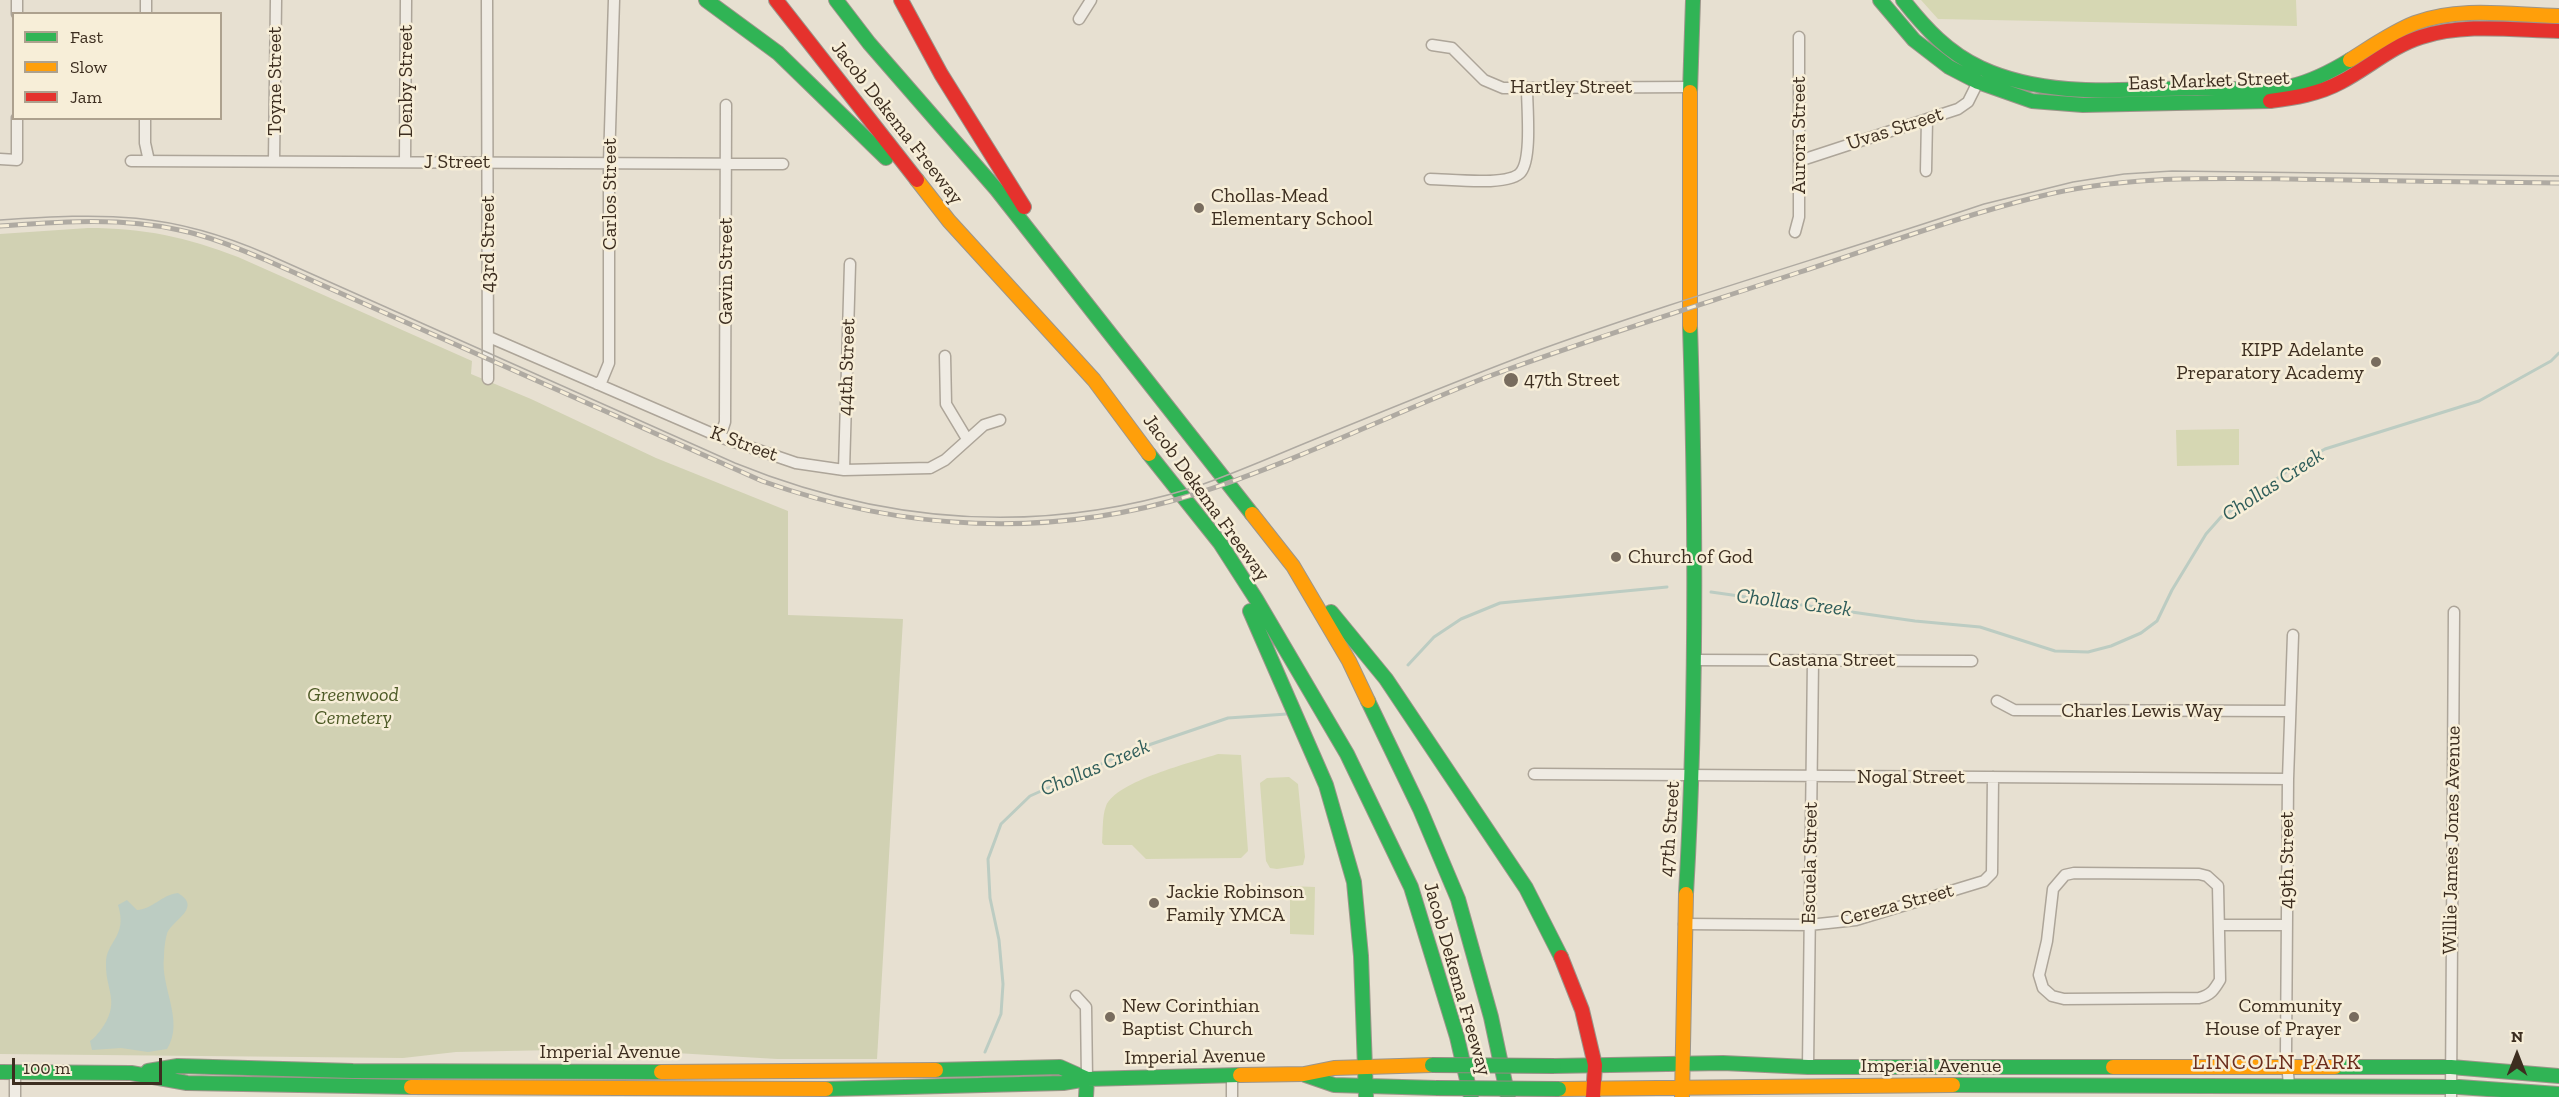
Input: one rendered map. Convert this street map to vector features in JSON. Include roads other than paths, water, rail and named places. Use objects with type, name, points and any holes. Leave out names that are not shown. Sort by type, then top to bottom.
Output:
[{"type":"main road","points":[[706,0],[726,12],[786,59],[949,221]]},
{"type":"main road","name":"Jacob Dekema Freeway","points":[[776,0],[949,221],[1094,380],[1172,484],[1220,543],[1256,598],[1347,754],[1411,887],[1457,1037],[1471,1097]]},
{"type":"main road","name":"Jacob Dekema Freeway","points":[[836,0],[869,43],[997,190],[1293,566],[1349,661],[1420,809],[1454,889],[1491,1017],[1508,1097]]},
{"type":"main road","points":[[841,0],[869,43]]},
{"type":"main road","points":[[901,0],[942,74],[1080,296]]},
{"type":"main road","name":"47th Street","points":[[1682,1091],[1683,924],[1693,776],[1695,485],[1689,302],[1690,87],[1693,0]]},
{"type":"main road","name":"East Market Street","points":[[1880,0],[1914,40],[1949,67],[1978,82],[2015,96],[2051,103],[2270,101],[2303,96],[2339,84],[2402,45],[2421,37],[2469,30],[2553,31]]},
{"type":"main road","name":"East Market Street","points":[[1903,0],[1924,27],[1952,52],[1984,69],[2029,84],[2053,89],[2285,88],[2325,75],[2401,30],[2430,19],[2470,15],[2553,16]]},
{"type":"main road","points":[[2553,16],[2553,31]]},
{"type":"main road","points":[[1978,82],[1983,79],[2030,92],[2053,89]]},
{"type":"main road","points":[[1220,543],[1326,784],[1345,845],[1354,882],[1361,956],[1365,1092]]},
{"type":"main road","points":[[1293,566],[1386,679],[1527,888],[1555,942],[1582,1010],[1595,1065],[1593,1093]]},
{"type":"main road","name":"Imperial Avenue","points":[[131,1073],[187,1083],[574,1092],[879,1093],[1063,1083],[1087,1079],[1304,1074],[1334,1068],[1432,1065],[2451,1067],[2559,1076]]},
{"type":"main road","name":"Imperial Avenue","points":[[0,1072],[131,1073],[178,1066],[261,1069],[881,1071],[1060,1067],[1087,1079]]},
{"type":"main road","points":[[187,1083],[188,1077],[192,1075],[247,1074],[261,1069]]},
{"type":"main road","name":"Imperial Avenue","points":[[1304,1074],[1334,1085],[1365,1092],[1436,1088],[1559,1089],[1593,1093],[2289,1085],[2559,1094]]},
{"type":"main road","points":[[1086,1097],[1087,1079]]},
{"type":"street","name":"Toyne Street","points":[[274,161],[276,0]]},
{"type":"street","name":"Denby Street","points":[[405,162],[406,0]]},
{"type":"street","name":"43rd Street","points":[[487,0],[488,379]]},
{"type":"street","name":"Carlos Street","points":[[597,384],[602,380],[609,363],[609,163],[614,0]]},
{"type":"street","points":[[1079,19],[1091,0]]},
{"type":"street","name":"Aurora Street","points":[[1795,232],[1799,217],[1799,37]]},
{"type":"street","name":"Hartley Street","points":[[1432,45],[1452,48],[1484,80],[1503,87],[1690,87]]},
{"type":"street","name":"Uvas Street","points":[[1799,161],[1958,109],[1968,102],[1978,82]]},
{"type":"street","points":[[1430,179],[1507,180],[1521,173],[1527,159],[1527,88]]},
{"type":"street","name":"Gavin Street","points":[[720,437],[725,422],[726,105]]},
{"type":"street","points":[[1926,171],[1928,119]]},
{"type":"street","points":[[0,159],[17,159],[17,120]]},
{"type":"street","points":[[145,120],[145,143],[149,161]]},
{"type":"street","name":"J Street","points":[[131,161],[783,164]]},
{"type":"street","name":"44th Street","points":[[844,470],[850,264]]},
{"type":"street","name":"K Street","points":[[489,337],[720,437],[796,463],[844,470],[930,468],[945,460],[984,425],[1000,420]]},
{"type":"street","points":[[945,356],[946,404],[967,439]]},
{"type":"street","name":"Willie James Jones Avenue","points":[[2451,1092],[2454,612]]},
{"type":"street","name":"49th Street","points":[[2289,1085],[2287,1068],[2288,779],[2293,635]]},
{"type":"street","name":"Castana Street","points":[[1693,660],[1972,661]]},
{"type":"street","name":"Escuela Street","points":[[1808,1067],[1813,660]]},
{"type":"street","name":"Charles Lewis Way","points":[[1997,701],[2014,710],[2290,711]]},
{"type":"street","name":"Nogal Street","points":[[1534,774],[2288,779]]},
{"type":"street","name":"Cereza Street","points":[[1683,924],[1809,925],[1856,920],[1984,881],[1992,873],[1993,777]]},
{"type":"street","points":[[2074,873],[2199,874],[2207,876],[2218,886],[2220,925],[2220,980],[2207,996],[2199,998],[2064,999],[2052,996],[2043,988],[2039,975],[2047,941],[2053,889],[2065,875],[2074,873]]},
{"type":"street","points":[[2220,925],[2287,926]]},
{"type":"street","points":[[1076,996],[1086,1007],[1087,1079]]},
{"type":"street","points":[[879,1093],[881,1071]]},
{"type":"street","points":[[15,1072],[15,1097]]},
{"type":"street","points":[[1232,1075],[1232,1097]]},
{"type":"waterway","name":"Chollas Creek","points":[[1711,592],[1915,621],[1980,627],[2055,651],[2088,652],[2111,646],[2141,633],[2157,621],[2172,590],[2206,534],[2221,517],[2250,499],[2294,466],[2325,449],[2479,401],[2551,361],[2559,353]]},
{"type":"waterway","points":[[1408,665],[1434,637],[1461,619],[1500,603],[1667,587]]},
{"type":"waterway","name":"Chollas Creek","points":[[985,1052],[1001,1014],[1003,984],[999,940],[990,898],[988,859],[1001,824],[1030,796],[1128,752],[1228,718],[1287,714]]},
{"type":"tram line","points":[[0,220],[105,216],[167,222],[199,230],[267,254],[735,463],[791,484],[848,499],[904,510],[961,516],[1018,517],[1076,513],[1134,503],[1192,488],[1473,375],[1584,334],[1984,204],[2073,182],[2124,174],[2172,171],[2559,176]]},
{"type":"railway","points":[[0,226],[67,222],[134,223],[201,236],[266,260],[762,481],[815,498],[922,519],[976,523],[1030,523],[1084,518],[1138,509],[1192,495],[1267,468],[1525,363],[1947,223],[2068,190],[2131,182],[2194,179],[2559,183]]},
{"type":"place","name":"Chollas-Mead Elementary School","points":[[1199,208]]},
{"type":"place","name":"KIPP Adelante Preparatory Academy","points":[[2376,362]]},
{"type":"place","name":"47th Street","points":[[1511,380]]},
{"type":"place","name":"Church of God","points":[[1616,557]]},
{"type":"place","name":"Jackie Robinson Family YMCA","points":[[1154,903]]},
{"type":"place","name":"New Corinthian Baptist Church","points":[[1110,1017]]},
{"type":"place","name":"Community House of Prayer","points":[[2354,1017]]},
{"type":"district","name":"LINCOLN PARK","points":[[2277,1063]]},
{"type":"park label","name":"Greenwood Cemetery","points":[[353,706]]}]
